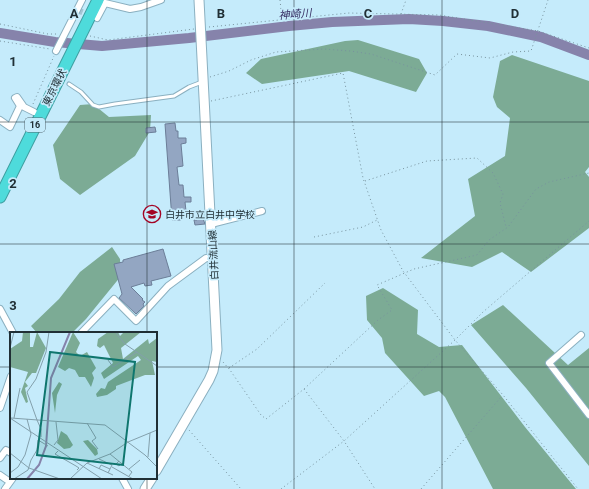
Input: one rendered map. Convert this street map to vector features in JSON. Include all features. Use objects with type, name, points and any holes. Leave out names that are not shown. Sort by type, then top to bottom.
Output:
[{"type":"highway","name":"東京環状","points":[[77,35],[90,0]]},
{"type":"highway","name":"東京環状","points":[[0,181],[33,108],[63,53],[77,35],[98,0]]},
{"type":"highway","name":"東京環状","points":[[0,197],[63,53]]},
{"type":"main road","name":"白井流山線","points":[[157,469],[209,380],[213,371],[218,340],[199,0]]},
{"type":"main road","points":[[145,489],[151,479]]},
{"type":"street","points":[[77,35],[82,0]]},
{"type":"street","points":[[97,18],[105,3],[130,8],[141,7],[161,0]]},
{"type":"street","points":[[0,120],[10,127],[20,106],[15,98],[17,97],[24,107],[33,108]]},
{"type":"street","points":[[211,224],[262,211]]},
{"type":"street","points":[[81,332],[114,300],[136,321],[168,286],[206,258],[213,258]]},
{"type":"street","points":[[0,309],[12,332]]},
{"type":"street","points":[[581,335],[549,363],[589,415]]},
{"type":"street","points":[[0,408],[10,379]]},
{"type":"street","points":[[0,458],[6,450],[10,452]]},
{"type":"street","points":[[0,474],[10,485]]},
{"type":"street","points":[[123,479],[128,489]]},
{"type":"lane","points":[[69,84],[81,92],[93,105],[99,107],[174,96],[204,80]]},
{"type":"path","points":[[280,0],[282,20]]},
{"type":"path","points":[[401,14],[406,0]]},
{"type":"path","points":[[204,80],[229,71],[251,60],[276,52],[286,50],[324,49],[371,54],[435,75],[457,54],[490,58],[513,52],[531,51],[548,0]]},
{"type":"path","points":[[0,24],[48,34],[77,35],[108,40],[201,28],[349,13],[439,15],[538,31],[589,48]]},
{"type":"path","points":[[0,41],[47,48],[63,53],[33,108]]},
{"type":"path","points":[[205,103],[343,73],[364,181],[381,230],[405,274],[455,340],[503,395],[578,489]]},
{"type":"path","points":[[364,181],[427,161],[477,158],[493,173],[503,194],[500,203],[506,228]]},
{"type":"path","points":[[216,355],[228,368],[260,415],[266,419],[304,389],[378,320],[392,310],[377,285],[414,269],[477,254],[489,240],[506,228],[536,189],[549,182],[589,173]]},
{"type":"path","points":[[314,236],[363,227],[377,219]]},
{"type":"path","points":[[281,489],[344,441],[455,340],[483,312],[589,221]]},
{"type":"path","points":[[228,368],[257,349],[325,283]]},
{"type":"path","points":[[304,389],[344,441],[375,489]]},
{"type":"path","points":[[421,489],[503,395]]},
{"type":"path","points":[[184,424],[241,489]]},
{"type":"green space","points":[[358,40],[419,59],[427,73],[416,92],[349,71],[262,84],[246,73],[261,59],[345,41]]},
{"type":"green space","points":[[512,55],[589,81],[589,167],[585,172],[589,177],[589,228],[531,272],[502,252],[472,267],[421,258],[475,216],[468,179],[505,156],[510,118],[497,107],[493,97],[500,61]]},
{"type":"green space","points":[[93,104],[109,117],[151,115],[150,131],[135,156],[80,195],[60,179],[53,145],[80,105]]},
{"type":"green space","points":[[112,247],[120,259],[121,276],[86,319],[73,332],[36,332],[31,326],[59,299],[80,272]]},
{"type":"green space","points":[[383,288],[418,310],[417,334],[439,347],[462,345],[525,427],[576,489],[493,489],[445,397],[439,391],[424,396],[385,353],[382,338],[367,320],[366,296]]},
{"type":"green space","points":[[503,305],[568,365],[589,348],[589,466],[526,388],[471,325]]},
{"type":"building","points":[[175,123],[176,131],[178,131],[178,138],[186,138],[186,143],[181,144],[183,166],[177,167],[179,185],[183,185],[184,197],[191,197],[191,202],[185,202],[186,211],[181,212],[181,220],[172,220],[165,124]]},
{"type":"building","points":[[155,127],[156,132],[146,133],[146,128]]},
{"type":"building","points":[[196,216],[202,216],[205,224],[195,225],[194,220],[197,220]]},
{"type":"building","points":[[163,249],[171,276],[151,281],[152,285],[145,286],[144,283],[131,287],[145,302],[143,304],[144,306],[136,314],[119,298],[122,294],[114,264]]},
{"type":"waterway","name":"神崎川","points":[[0,33],[55,42],[102,46],[332,22],[409,19],[488,26],[541,37],[589,55]]},
{"type":"tunnel","points":[[77,10],[92,16]]},
{"type":"place","name":"白井市立白井中学校","points":[[152,214]]}]
